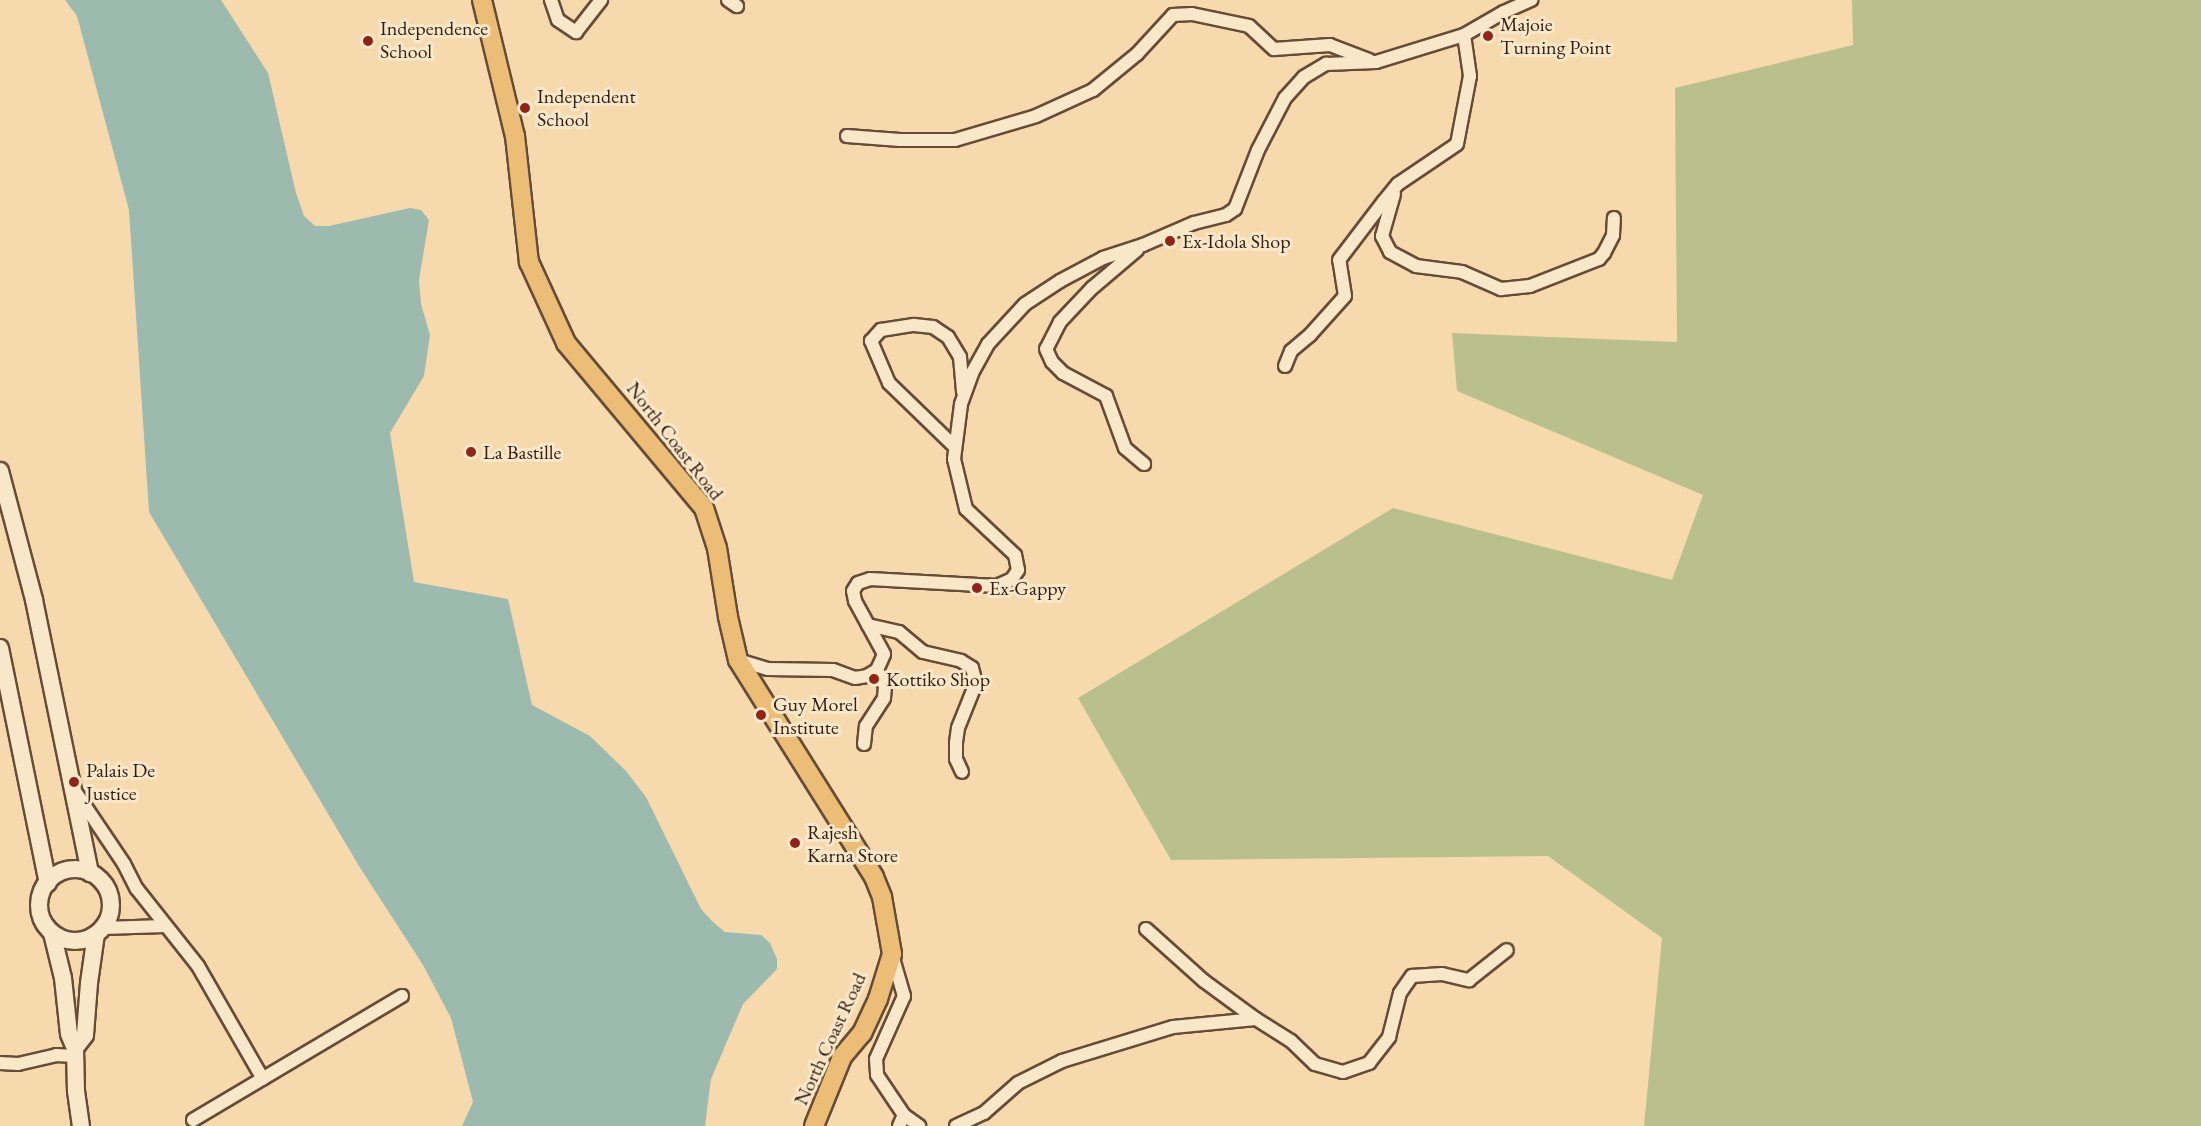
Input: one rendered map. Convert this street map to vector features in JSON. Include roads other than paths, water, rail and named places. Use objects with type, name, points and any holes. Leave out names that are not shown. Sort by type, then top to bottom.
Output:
[{"type":"main road","name":"North Coast Road","points":[[482,0],[515,136],[529,262],[566,342],[704,508],[717,548],[728,617],[738,660],[874,877],[882,897],[891,954],[878,999],[862,1033],[842,1058],[814,1126]]},
{"type":"street","points":[[551,0],[558,20],[576,32],[589,19],[601,0]]},
{"type":"street","points":[[738,660],[768,669],[833,670],[855,678],[867,676],[877,670],[884,654],[855,601],[853,591],[858,583],[870,579],[997,586],[1012,579],[1018,570],[1015,555],[966,509],[954,459],[964,398],[972,373],[988,344],[1025,304],[1060,281],[1103,258],[1143,245],[1194,223],[1226,215],[1235,209],[1263,139],[1285,98],[1304,77],[1326,64],[1376,62],[1464,35],[1504,12],[1531,0]]},
{"type":"street","points":[[847,136],[900,140],[955,140],[1036,116],[1093,90],[1137,54],[1173,15],[1192,14],[1249,26],[1274,49],[1330,45],[1376,62]]},
{"type":"street","points":[[1285,366],[1291,351],[1310,335],[1345,296],[1339,260],[1398,184],[1457,144],[1470,76],[1464,35]]},
{"type":"street","points":[[1398,184],[1382,236],[1390,252],[1416,266],[1462,272],[1501,289],[1537,284],[1599,259],[1613,235],[1614,218]]},
{"type":"street","points":[[1143,245],[1092,288],[1060,322],[1046,349],[1052,362],[1064,373],[1106,396],[1125,448],[1144,464]]},
{"type":"street","points":[[955,447],[889,384],[871,341],[881,330],[914,326],[933,327],[948,337],[960,357],[964,398]]},
{"type":"street","points":[[0,471],[34,600],[90,873]]},
{"type":"street","points":[[868,625],[891,628],[931,656],[961,661],[972,668],[976,683],[957,728],[956,759],[962,772]]},
{"type":"street","points":[[0,648],[48,883]]},
{"type":"street","points":[[864,744],[866,726],[884,698],[885,686],[877,670]]},
{"type":"street","points":[[71,785],[110,847],[124,864],[137,889],[198,966],[263,1079]]},
{"type":"street","points":[[0,1063],[18,1064],[75,1052],[86,1035],[88,983],[99,931],[110,911],[109,893],[98,878],[81,870],[63,872],[48,883],[43,891],[39,909],[46,926],[52,933],[69,941],[78,941],[99,931],[165,926]]},
{"type":"street","points":[[1146,929],[1204,981],[1291,1041],[1315,1064],[1343,1072],[1369,1063],[1389,1037],[1400,993],[1412,976],[1442,974],[1469,980],[1507,950]]},
{"type":"street","points":[[52,933],[63,978],[69,1034],[75,1052],[76,1091],[81,1126]]},
{"type":"street","points":[[891,954],[904,996],[876,1059],[877,1075],[902,1121],[919,1126]]},
{"type":"street","points":[[193,1120],[402,996]]},
{"type":"street","points":[[956,1126],[984,1113],[1018,1083],[1062,1062],[1173,1027],[1256,1019]]},
{"type":"place","name":"Majoie Turning Point","points":[[1488,36]]},
{"type":"place","name":"Independence School","points":[[368,41]]},
{"type":"place","name":"Independent School","points":[[525,108]]},
{"type":"place","name":"Ex-Idola Shop","points":[[1170,241]]},
{"type":"place","name":"La Bastille","points":[[471,452]]},
{"type":"place","name":"Ex-Gappy","points":[[977,588]]},
{"type":"place","name":"Kottiko Shop","points":[[874,679]]},
{"type":"place","name":"Guy Morel Institute","points":[[761,715]]},
{"type":"place","name":"Palais De Justice","points":[[74,782]]},
{"type":"place","name":"Rajesh Karna Store","points":[[795,843]]}]
